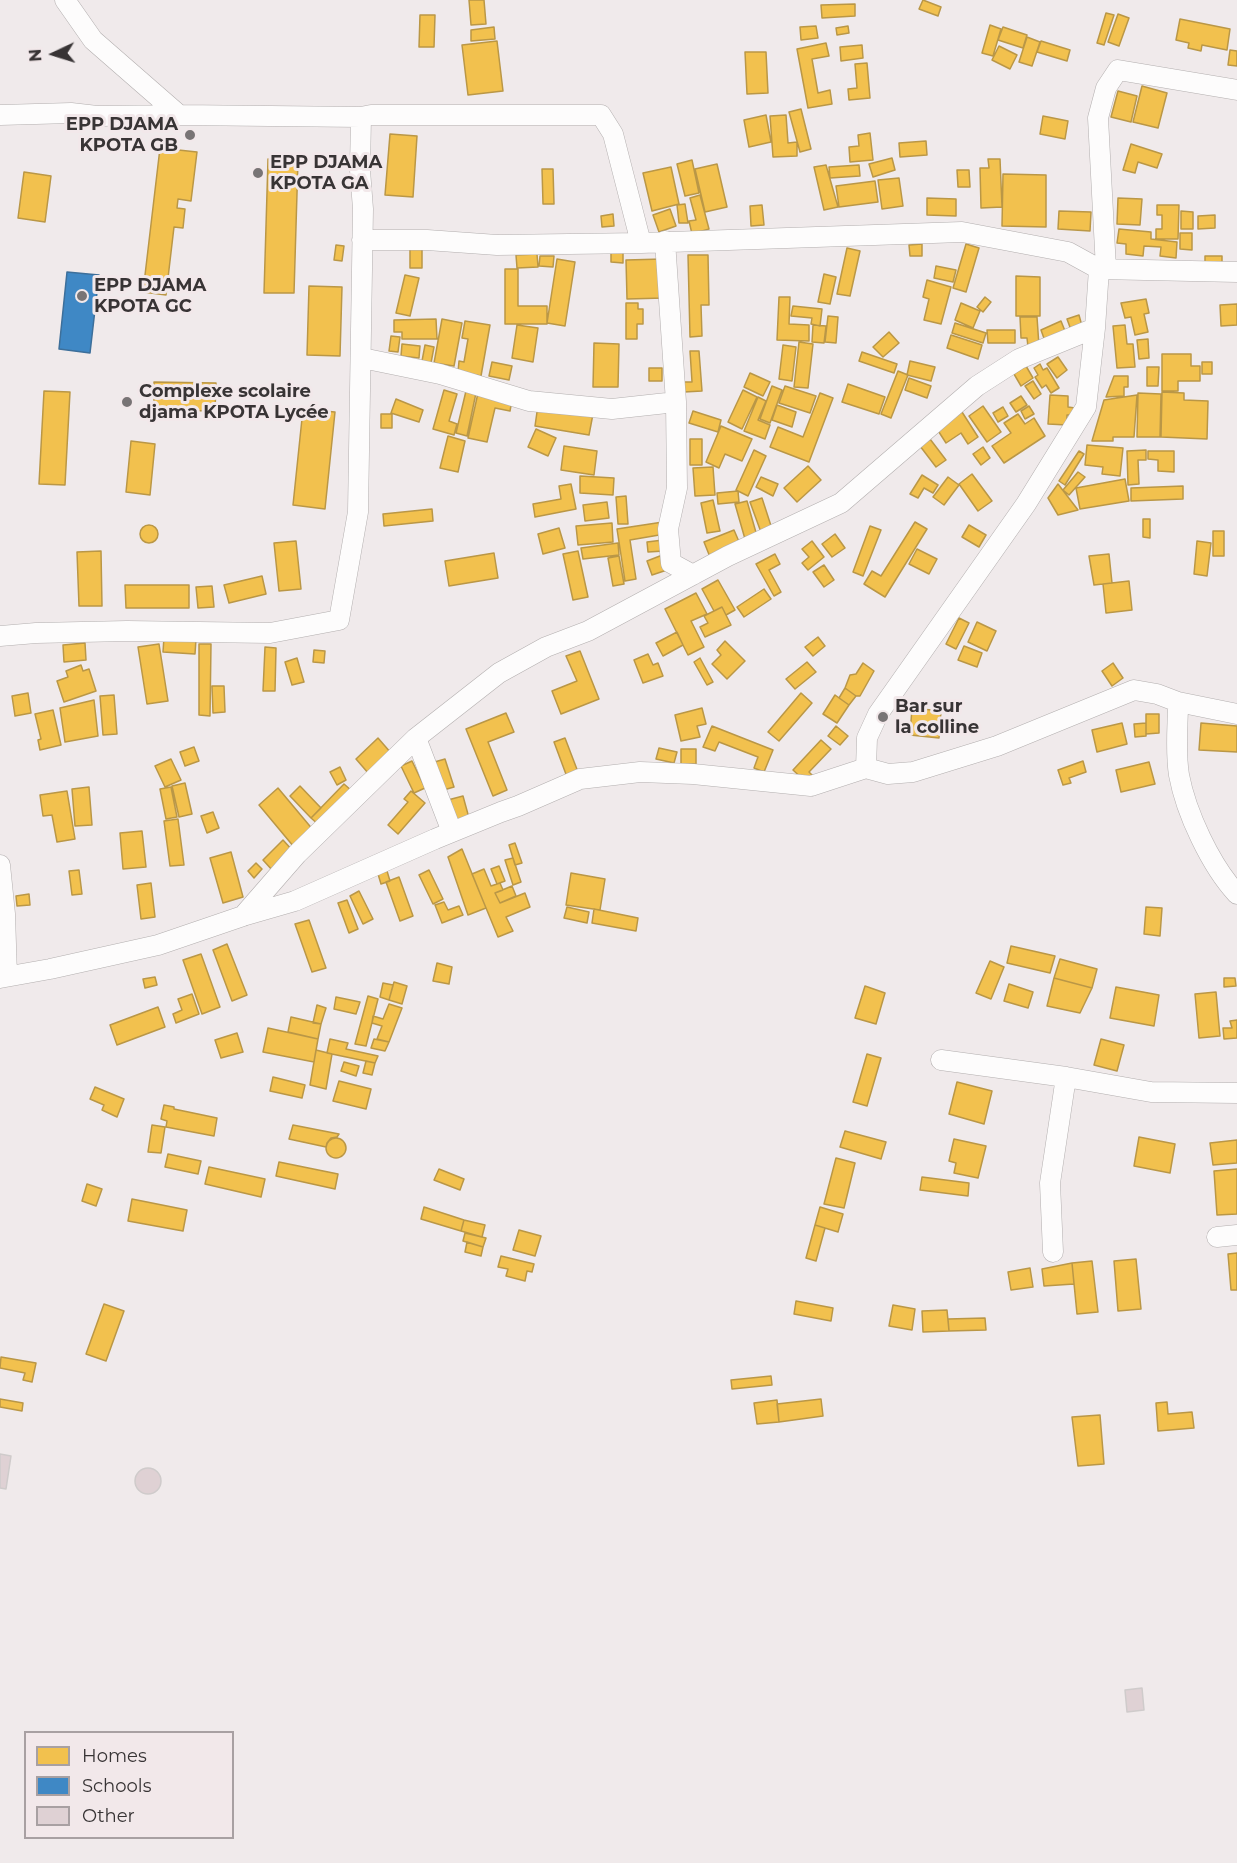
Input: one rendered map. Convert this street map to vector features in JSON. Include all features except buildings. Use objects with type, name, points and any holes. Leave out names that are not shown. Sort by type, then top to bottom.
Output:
[{"type":"street","points":[[64,0],[93,39],[178,115]]},
{"type":"street","points":[[866,768],[867,738],[878,714],[1026,504],[1086,407],[1102,269],[1098,118],[1106,88],[1118,70],[1237,90]]},
{"type":"street","points":[[0,115],[71,113],[97,116],[361,117],[371,115],[601,115],[613,134],[641,243]]},
{"type":"street","points":[[0,636],[127,631],[270,633],[339,620],[358,512],[362,358],[361,117]]},
{"type":"street","points":[[362,240],[427,240],[497,245],[641,243],[962,232],[1068,252],[1102,269],[1237,272]]},
{"type":"street","points":[[665,242],[676,402],[677,488],[668,529],[671,563],[693,575]]},
{"type":"street","points":[[243,916],[297,854],[416,738],[499,673],[546,647],[588,632],[728,556],[841,503],[977,386],[1019,359],[1095,328]]},
{"type":"street","points":[[362,358],[440,374],[529,401],[612,409],[676,402]]},
{"type":"street","points":[[0,865],[5,914],[4,977],[158,945],[295,901],[580,779],[640,772],[693,774],[811,786],[866,768],[888,774],[913,772],[997,746],[1134,690],[1237,714]]},
{"type":"street","points":[[1178,702],[1179,775],[1186,799],[1203,842],[1226,882],[1237,894]]},
{"type":"street","points":[[416,738],[452,832]]},
{"type":"street","points":[[941,1060],[1066,1077],[1151,1092],[1237,1093]]},
{"type":"street","points":[[1053,1252],[1050,1183],[1066,1077]]},
{"type":"street","points":[[1217,1237],[1237,1235]]},
{"type":"place","name":"EPP DJAMA KPOTA GB","points":[[190,135]]},
{"type":"place","name":"EPP DJAMA KPOTA GA","points":[[258,173]]},
{"type":"place","name":"EPP DJAMA KPOTA GC","points":[[82,296]]},
{"type":"place","name":"Complexe scolaire djama KPOTA Lycée","points":[[127,402]]},
{"type":"place","name":"Bar sur la colline","points":[[883,717]]}]
